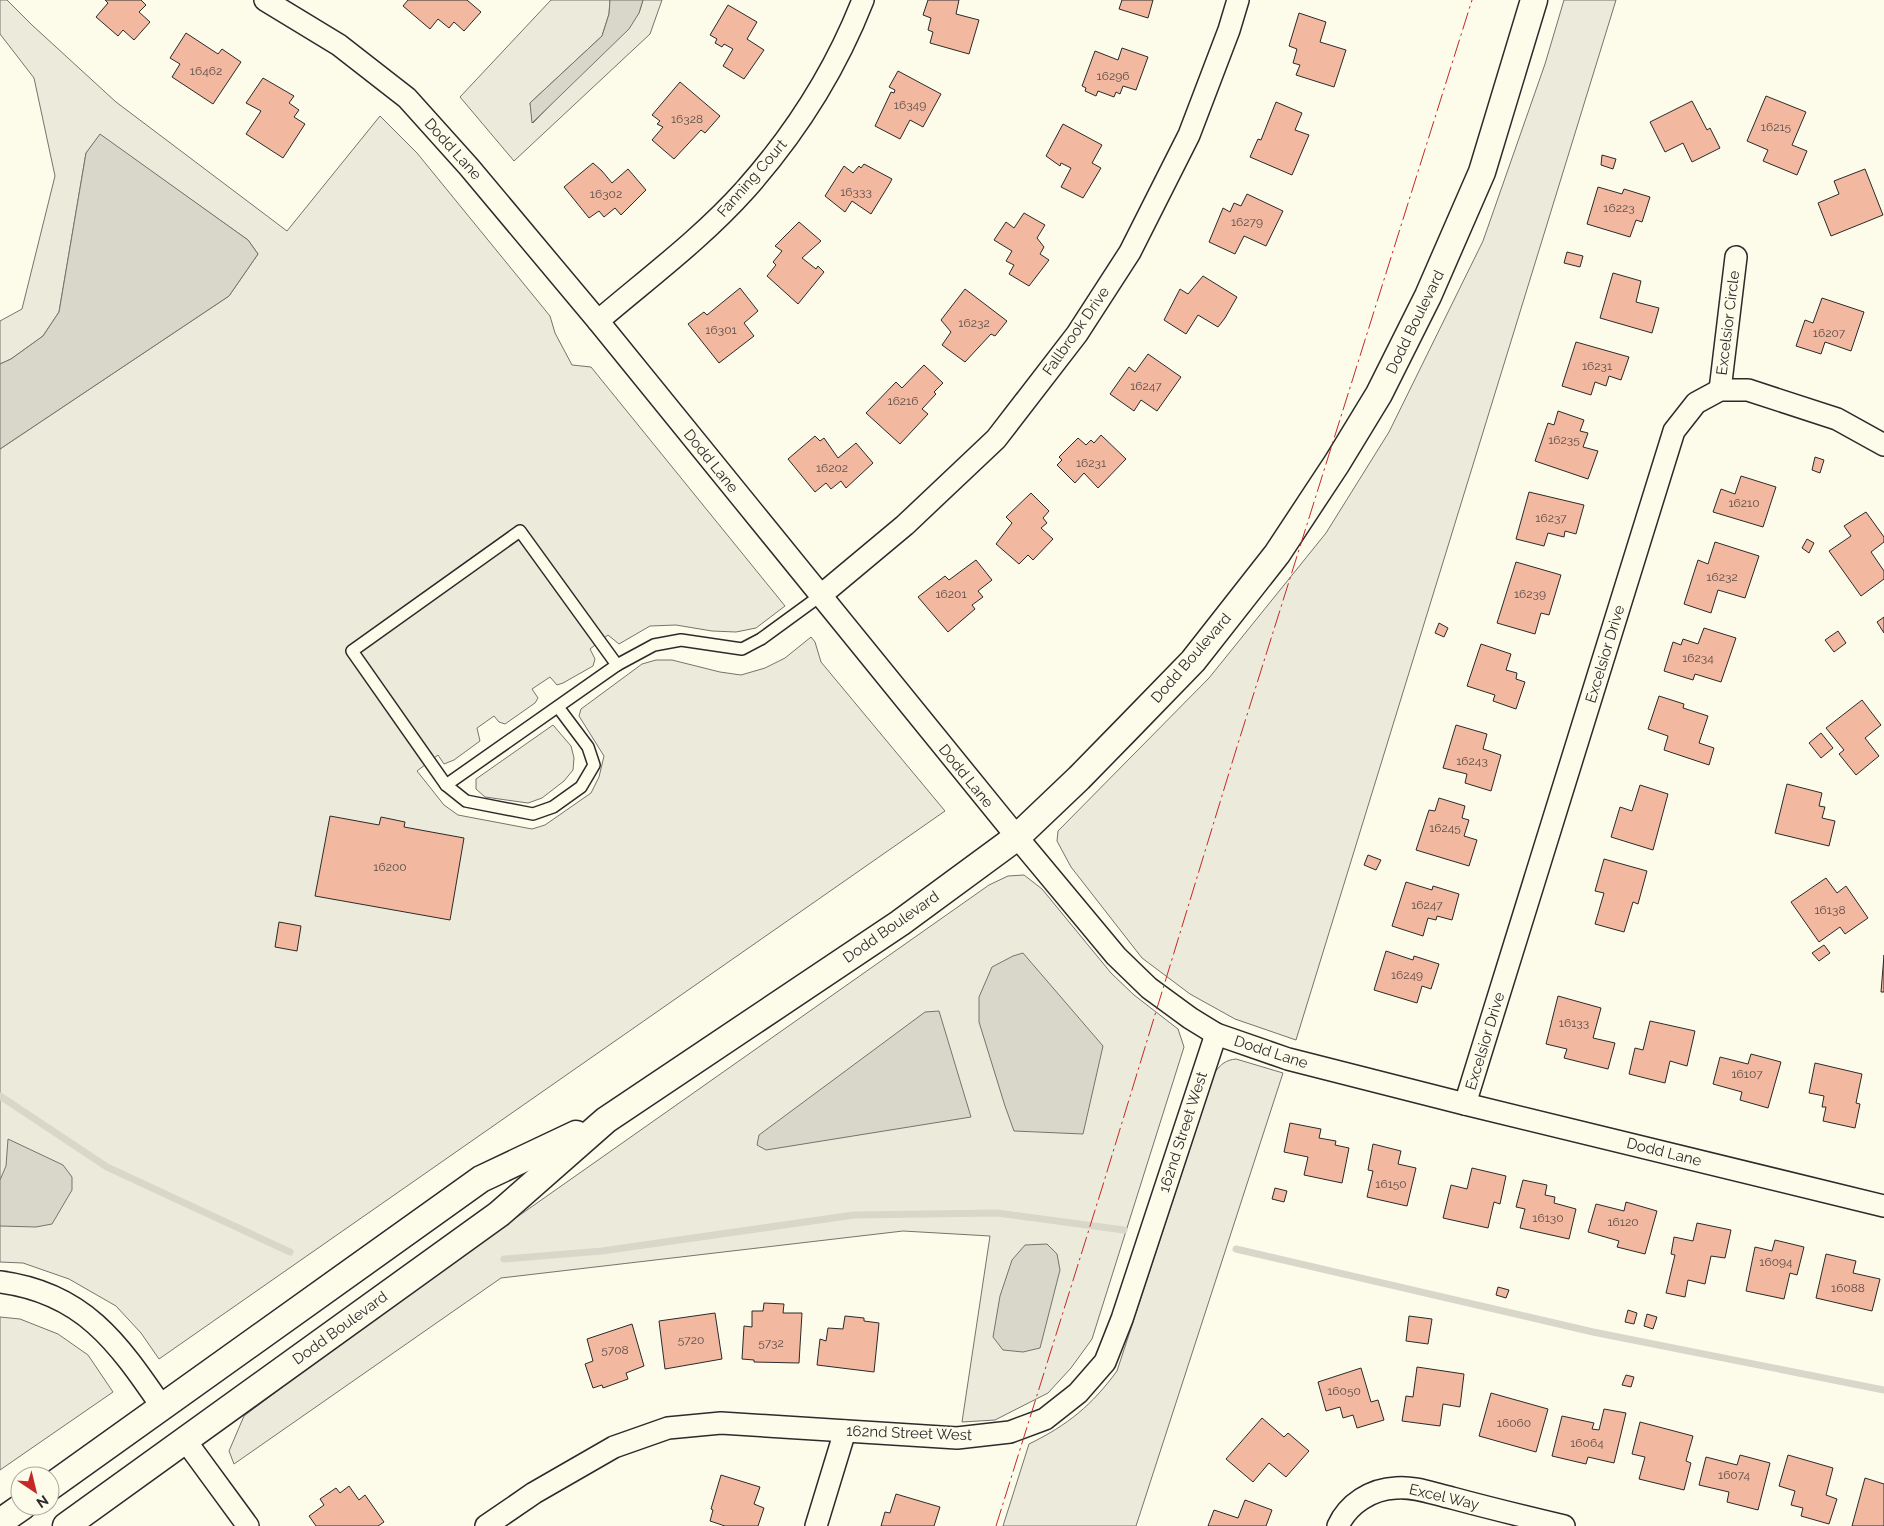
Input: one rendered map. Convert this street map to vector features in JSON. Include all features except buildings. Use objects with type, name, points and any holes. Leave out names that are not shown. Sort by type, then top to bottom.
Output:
[{"type":"street","name":"Dodd Lane","points":[[265,0],[339,45],[407,98],[469,167],[598,321],[1017,837],[1116,956],[1149,988],[1190,1018],[1216,1034],[1288,1059],[1884,1206]]},
{"type":"street","name":"Fanning Court","points":[[598,321],[718,217],[745,190],[777,152],[836,61],[863,0]]},
{"type":"street","name":"Fallbrook Drive","points":[[820,596],[905,525],[996,438],[1077,334],[1130,252],[1189,135],[1229,30],[1238,0]]},
{"type":"street","name":"Dodd Boulevard","points":[[66,1526],[498,1214],[606,1120],[900,923],[1017,837],[1079,778],[1193,661],[1277,554],[1380,394],[1405,346],[1482,172],[1534,0]]},
{"type":"street","name":"Excelsior Circle","points":[[1720,390],[1736,257]]},
{"type":"street","name":"Excelsior Drive","points":[[1465,1104],[1674,431],[1696,403],[1720,390],[1748,390],[1837,419],[1884,444]]},
{"type":"street","name":"162nd Street West","points":[[486,1526],[534,1493],[614,1447],[668,1428],[721,1423],[957,1438],[1010,1432],[1046,1420],[1078,1393],[1105,1362],[1122,1319],[1216,1034]]},
{"type":"street","name":"Dodd Boulevard","points":[[60,1480],[481,1179],[606,1120]]},
{"type":"street","points":[[0,1282],[19,1285],[65,1302],[101,1328],[128,1358],[162,1407]]},
{"type":"street","points":[[816,1526],[845,1431]]},
{"type":"street","points":[[185,1440],[248,1526]]},
{"type":"street","name":"Excel Way","points":[[1338,1526],[1341,1519],[1354,1504],[1364,1497],[1378,1491],[1407,1487],[1564,1526]]},
{"type":"lane","points":[[558,707],[588,747],[594,765],[581,787],[553,807],[533,814],[466,801],[446,785],[352,651],[520,531],[617,665]]},
{"type":"lane","points":[[446,785],[617,665],[654,645],[681,640],[742,649],[761,639],[820,596]]},
{"type":"shaded area","points":[[0,0],[7,0],[116,102],[287,231],[380,116],[417,153],[550,316],[555,333],[572,365],[591,367],[785,606],[756,628],[736,632],[712,631],[676,625],[650,626],[619,644],[608,635],[590,649],[595,659],[593,666],[557,685],[550,677],[532,689],[538,698],[535,703],[505,724],[499,722],[494,716],[477,728],[480,741],[454,760],[444,764],[438,755],[417,771],[444,805],[458,815],[532,829],[545,825],[591,793],[599,777],[604,756],[579,716],[581,709],[642,664],[656,660],[672,660],[720,672],[741,675],[765,668],[785,658],[811,637],[815,642],[821,662],[945,811],[159,1359],[141,1333],[116,1306],[69,1279],[23,1263],[0,1262],[0,449],[229,296],[258,254],[248,240],[100,135],[86,153],[59,312],[43,336],[11,359],[0,364],[0,321],[22,309],[55,176],[34,78],[0,34]]},
{"type":"shaded area","points":[[551,0],[610,0],[609,14],[602,36],[530,103],[533,123],[639,13],[643,0],[662,0],[650,34],[514,161],[460,97]]},
{"type":"shaded area","points":[[610,0],[643,0],[639,13],[629,29],[532,123],[530,103],[602,36],[609,14]]},
{"type":"shaded area","points":[[1564,0],[1616,0],[1296,1040],[1235,1019],[1190,994],[1142,958],[1071,867],[1057,841],[1058,831],[1209,678],[1326,533],[1389,432],[1483,241],[1545,64]]},
{"type":"shaded area","points":[[100,134],[248,240],[258,254],[229,296],[0,449],[0,364],[11,359],[43,336],[59,312],[86,153]]},
{"type":"shaded area","points":[[553,725],[571,746],[574,758],[573,770],[564,781],[542,798],[528,803],[485,797],[476,789],[476,779]]},
{"type":"shaded area","points":[[1024,875],[1042,889],[1111,973],[1134,995],[1178,1029],[1184,1047],[1092,1339],[1071,1368],[1048,1393],[995,1420],[962,1422],[990,1236],[903,1231],[501,1278],[234,1464],[229,1451],[244,1416],[375,1317],[989,885],[1008,876]]},
{"type":"shaded area","points":[[1023,953],[1103,1046],[1083,1134],[1014,1131],[1005,1106],[979,1022],[979,997],[992,967]]},
{"type":"shaded area","points":[[939,1011],[971,1117],[766,1150],[757,1145],[759,1135],[925,1012]]},
{"type":"shaded area","points":[[1236,1059],[1283,1073],[1136,1526],[1003,1526],[1029,1444],[1056,1429],[1078,1413],[1098,1394],[1117,1371],[1215,1072],[1224,1063]]},
{"type":"shaded area","points":[[8,1139],[63,1165],[72,1177],[72,1190],[52,1224],[36,1227],[0,1226],[0,1180],[6,1166]]},
{"type":"shaded area","points":[[1047,1244],[1057,1254],[1060,1270],[1040,1348],[1023,1352],[1003,1350],[993,1337],[1000,1296],[1012,1260],[1025,1245]]},
{"type":"shaded area","points":[[0,1317],[20,1319],[58,1334],[88,1355],[113,1392],[0,1470]]},
{"type":"waterway","points":[[0,1096],[107,1167],[290,1252]]},
{"type":"waterway","points":[[504,1259],[602,1251],[854,1215],[997,1213],[1124,1230]]},
{"type":"waterway","points":[[1236,1249],[1593,1332],[1884,1390]]},
{"type":"power","points":[[996,1526],[1236,750],[1472,0]]}]
